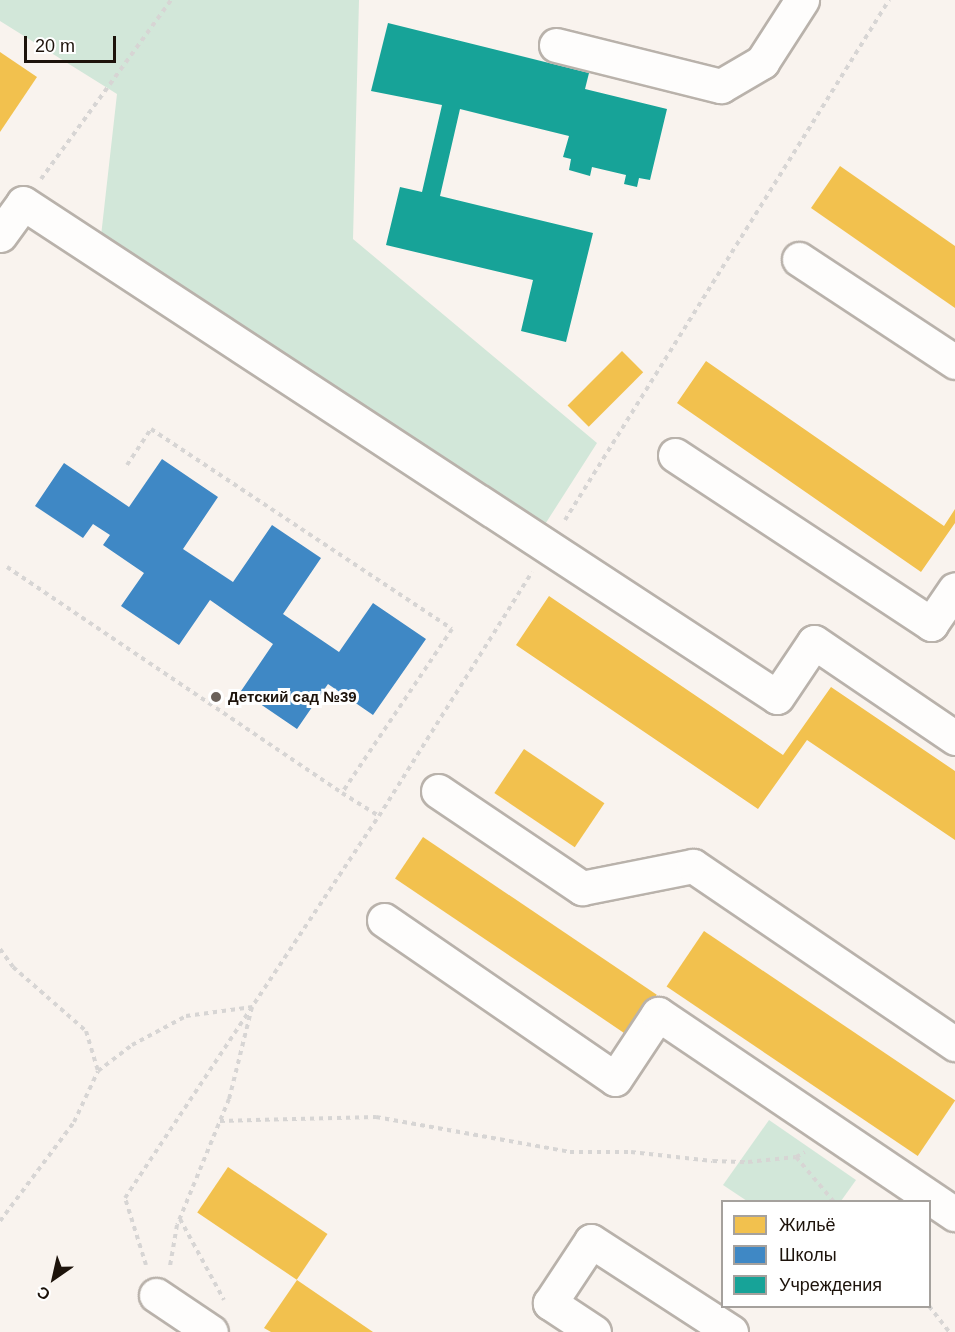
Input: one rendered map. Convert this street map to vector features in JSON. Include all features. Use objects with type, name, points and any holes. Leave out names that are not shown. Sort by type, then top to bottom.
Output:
[{"type":"lane","points":[[556,45],[720,86],[762,62],[802,0]]},
{"type":"lane","points":[[0,235],[23,203],[777,697],[814,642],[955,738]]},
{"type":"lane","points":[[799,259],[955,362]]},
{"type":"lane","points":[[675,454],[931,624],[955,589]]},
{"type":"lane","points":[[438,791],[582,888],[693,866],[955,1044]]},
{"type":"lane","points":[[384,920],[615,1079],[658,1014],[955,1214]]},
{"type":"lane","points":[[594,1332],[550,1303],[591,1241],[731,1332]]},
{"type":"lane","points":[[160,1297],[221,1322]]},
{"type":"path","points":[[23,203],[171,0]]},
{"type":"path","points":[[160,1297],[124,1198],[379,816],[889,0]]},
{"type":"path","points":[[127,465],[151,429],[452,628],[342,793]]},
{"type":"path","points":[[7,567],[379,816]]},
{"type":"path","points":[[0,949],[13,967],[86,1031],[98,1071]]},
{"type":"path","points":[[0,1221],[74,1122],[98,1071],[132,1045],[186,1016],[252,1007]]},
{"type":"path","points":[[160,1297],[180,1219],[229,1099],[252,1007]]},
{"type":"path","points":[[220,1121],[376,1118],[570,1152],[631,1152],[748,1162],[796,1157],[837,1134]]},
{"type":"path","points":[[796,1157],[832,1200]]},
{"type":"path","points":[[180,1219],[221,1322]]},
{"type":"path","points":[[931,1308],[949,1332]]},
{"type":"green space","points":[[0,0],[359,0],[353,239],[597,443],[542,529],[299,363],[101,236],[117,94],[0,21]]},
{"type":"green space","points":[[769,1120],[856,1180],[842,1200],[746,1200],[723,1185]]},
{"type":"building: Жильё","points":[[0,52],[37,77],[0,132]]},
{"type":"building: Жильё","points":[[840,166],[955,246],[955,308],[811,208]]},
{"type":"building: Жильё","points":[[622,351],[643,372],[589,427],[568,405]]},
{"type":"building: Жильё","points":[[706,361],[944,526],[955,509],[955,523],[921,572],[677,403]]},
{"type":"building: Жильё","points":[[549,596],[783,755],[831,687],[955,771],[955,840],[807,740],[758,809],[516,645]]},
{"type":"building: Жильё","points":[[524,749],[604,803],[575,847],[494,793]]},
{"type":"building: Жильё","points":[[423,837],[657,995],[629,1036],[395,878]]},
{"type":"building: Жильё","points":[[704,931],[955,1100],[918,1156],[667,987]]},
{"type":"building: Жильё","points":[[228,1167],[327,1234],[297,1280],[197,1213]]},
{"type":"building: Жильё","points":[[297,1280],[373,1332],[271,1332],[264,1328]]},
{"type":"building: Школы","points":[[162,459],[218,497],[183,549],[233,582],[272,525],[321,558],[283,614],[339,652],[373,603],[426,639],[373,715],[328,684],[297,729],[241,691],[273,644],[210,600],[179,645],[121,606],[144,573],[103,545],[110,535],[93,524],[83,538],[35,506],[64,463],[129,507]]},
{"type":"building: Учреждения","points":[[388,23],[589,73],[585,89],[667,109],[650,180],[639,178],[637,187],[624,184],[626,175],[592,167],[590,176],[569,170],[571,159],[563,157],[569,136],[460,109],[440,196],[593,233],[566,342],[521,331],[533,280],[386,245],[400,187],[422,192],[442,105],[371,91]]},
{"type":"place","name":"Детский сад №39","points":[[216,697]]}]
